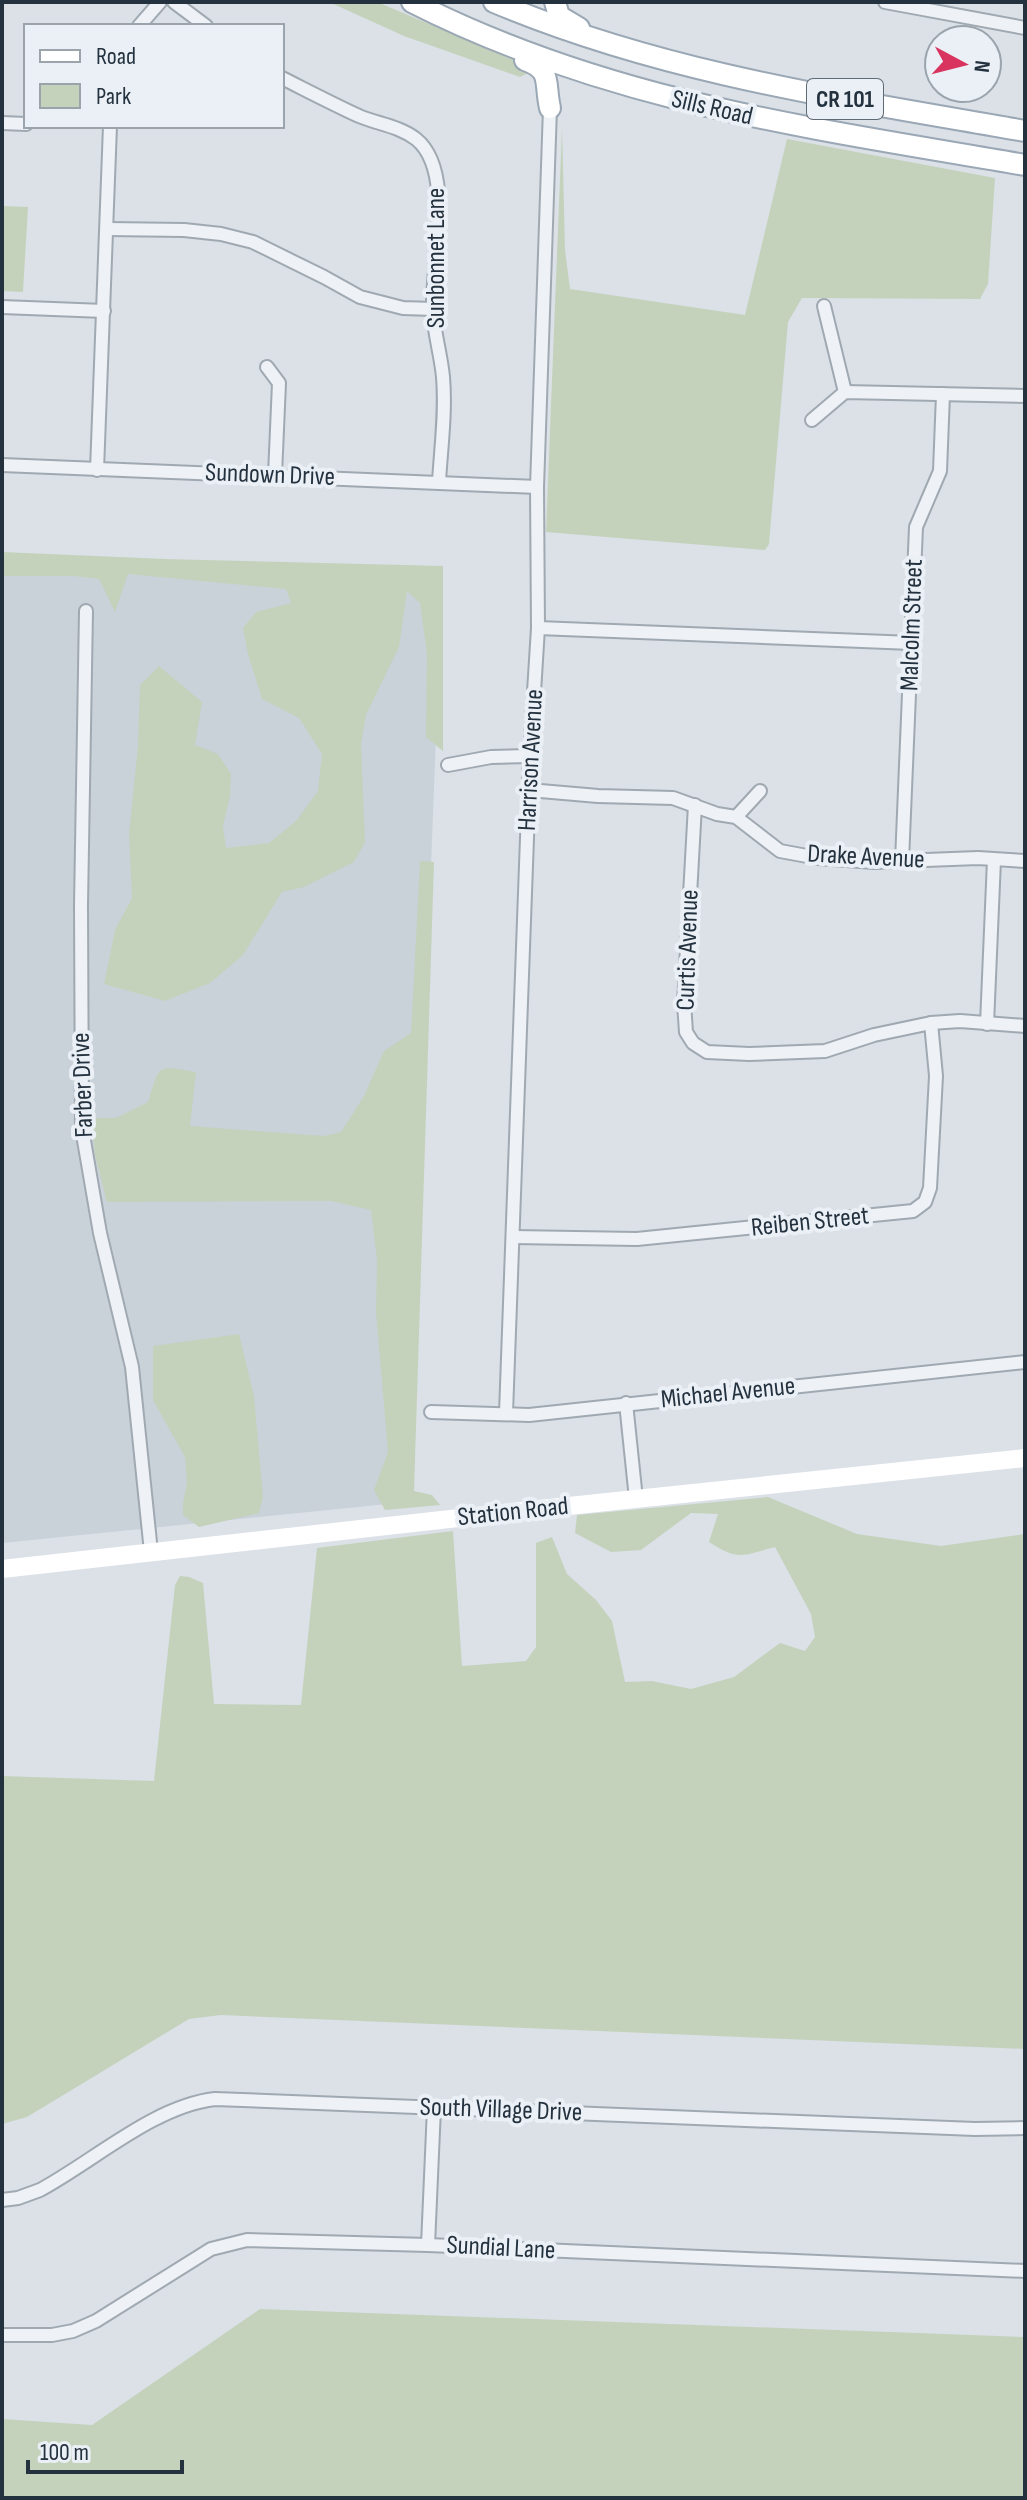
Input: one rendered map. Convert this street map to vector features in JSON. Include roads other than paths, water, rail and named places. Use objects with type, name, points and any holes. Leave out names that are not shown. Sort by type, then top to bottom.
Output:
[{"type":"main road","name":"Sills Road","points":[[494,2],[625,50],[735,78],[1025,131]]},
{"type":"main road","points":[[515,2],[536,7],[544,2]]},
{"type":"main road","points":[[555,2],[563,20],[625,50]]},
{"type":"main road","name":"Sills Road","points":[[419,5],[532,55],[643,91],[751,117],[1025,165]]},
{"type":"main road","points":[[419,5],[458,33],[541,68],[546,76],[550,108]]},
{"type":"main road","points":[[550,108],[558,83],[567,78],[643,91]]},
{"type":"main road","name":"Station Road","points":[[2,1569],[1025,1458]]},
{"type":"main road","points":[[2,1556],[17,1556],[40,1565]]},
{"type":"street","points":[[141,24],[160,2]]},
{"type":"street","points":[[174,2],[203,24]]},
{"type":"street","points":[[885,2],[1025,28]]},
{"type":"street","name":"Sunbonnet Lane","points":[[284,79],[362,117],[397,128],[417,140],[430,155],[438,199],[433,309],[444,401],[439,482]]},
{"type":"street","name":"Harrison Avenue","points":[[506,1413],[530,756],[538,628],[537,487],[550,108]]},
{"type":"street","points":[[2,123],[24,124]]},
{"type":"street","points":[[97,470],[108,128]]},
{"type":"street","points":[[107,229],[221,234],[253,242],[360,297],[403,308],[433,309]]},
{"type":"street","points":[[824,306],[845,392]]},
{"type":"street","points":[[2,307],[104,311]]},
{"type":"street","points":[[267,367],[279,383],[275,475]]},
{"type":"street","points":[[812,420],[845,392],[1025,396]]},
{"type":"street","name":"Malcolm Street","points":[[902,861],[916,527],[940,471],[943,394]]},
{"type":"street","name":"Sundown Drive","points":[[2,465],[537,487]]},
{"type":"street","name":"Farber Drive","points":[[86,611],[81,905],[82,1129],[100,1233],[132,1367],[151,1552]]},
{"type":"street","points":[[538,628],[912,643]]},
{"type":"street","points":[[448,765],[491,757],[530,756]]},
{"type":"street","name":"Drake Avenue","points":[[529,790],[673,798],[717,814],[736,817],[780,851],[818,858],[874,862],[978,858],[1025,861]]},
{"type":"street","points":[[736,817],[760,791]]},
{"type":"street","name":"Curtis Avenue","points":[[695,805],[684,1003],[686,1032],[693,1043],[707,1052],[825,1051],[874,1035],[931,1023],[960,1021],[1025,1026]]},
{"type":"street","points":[[987,1024],[994,860]]},
{"type":"street","name":"Reiben Street","points":[[513,1237],[637,1239],[913,1211],[925,1202],[930,1188],[936,1076],[931,1023]]},
{"type":"street","name":"Michael Avenue","points":[[431,1412],[529,1415],[1025,1362]]},
{"type":"street","points":[[626,1403],[636,1499]]},
{"type":"street","name":"South Village Drive","points":[[2,2200],[40,2190],[158,2118],[199,2101],[229,2099],[975,2129],[1025,2128]]},
{"type":"street","points":[[428,2245],[434,2108]]},
{"type":"street","name":"Sundial Lane","points":[[2,2335],[42,2336],[73,2331],[96,2321],[211,2249],[235,2241],[259,2239],[1025,2271]]}]
